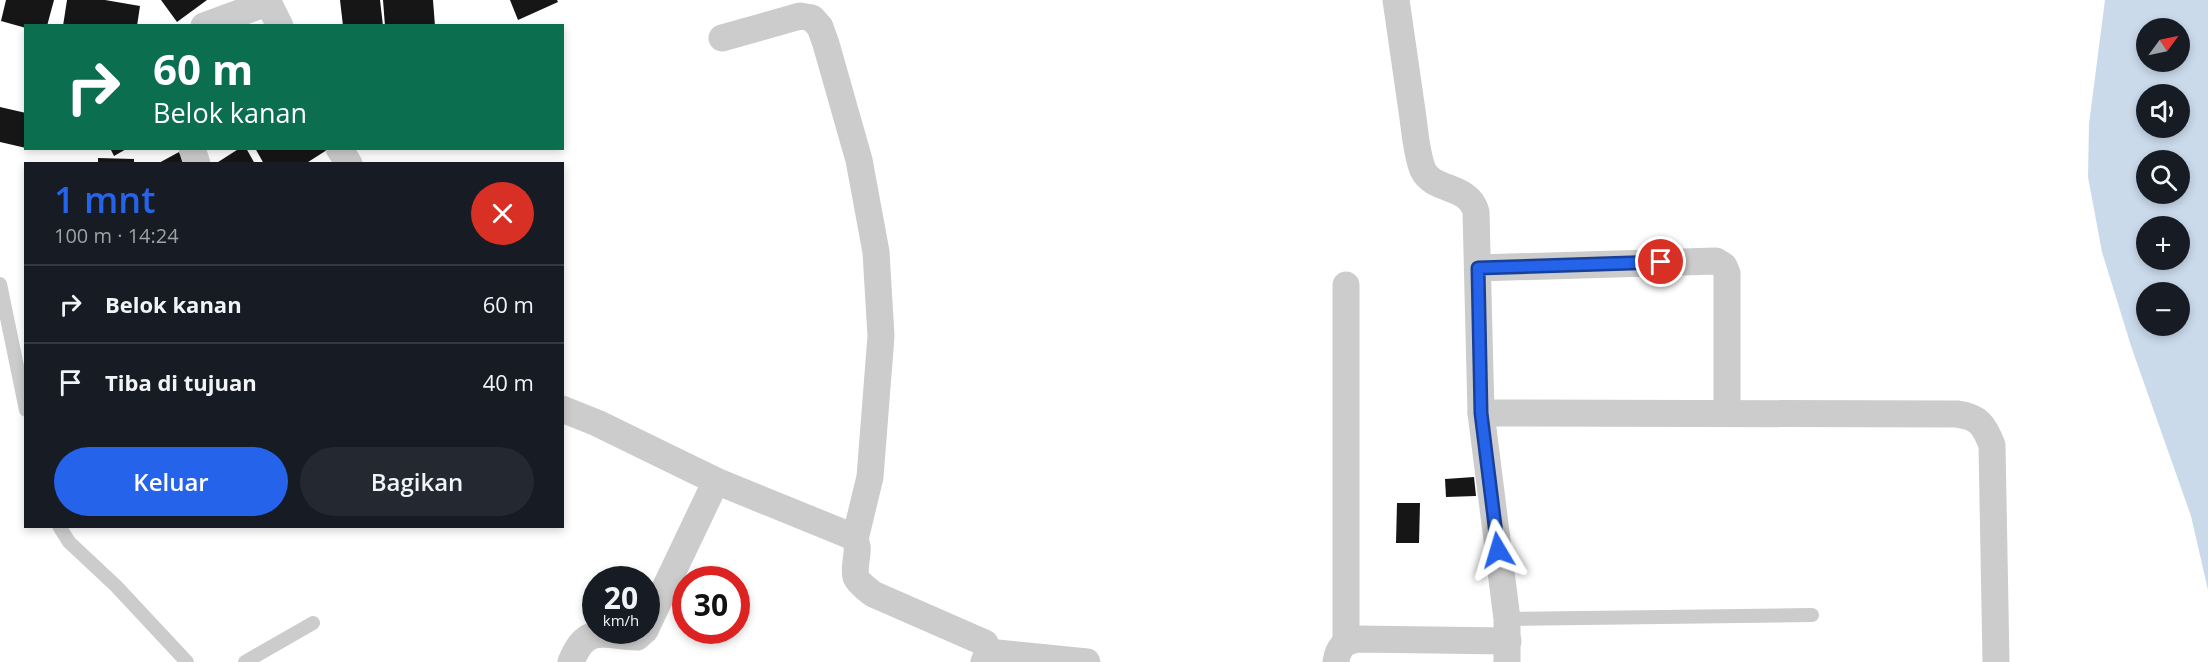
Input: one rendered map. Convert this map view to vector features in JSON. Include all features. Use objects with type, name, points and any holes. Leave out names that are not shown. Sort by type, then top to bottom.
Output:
[{"type":"street","points":[[1341,652],[1357,639],[1507,640],[1481,413],[1476,212],[1468,197],[1430,178],[1423,170],[1416,139],[1396,0]]},
{"type":"street","points":[[212,24],[272,9]]},
{"type":"street","points":[[722,38],[800,16],[812,18],[820,27],[826,44],[859,160],[876,252],[881,336],[870,477],[855,539],[857,545],[856,576],[862,585],[873,594],[985,643],[986,657],[1087,662]]},
{"type":"street","points":[[1478,268],[1716,261],[1724,266],[1727,273],[1727,413]]},
{"type":"street","points":[[1341,652],[1346,285]]},
{"type":"street","points":[[564,411],[597,423],[716,481],[855,539]]},
{"type":"street","points":[[1481,413],[1957,414],[1972,416],[1980,423],[1992,445],[1996,662]]},
{"type":"street","points":[[660,599],[716,481]]},
{"type":"street","points":[[571,662],[582,642]]},
{"type":"lane","points":[[0,284],[24,400]]},
{"type":"lane","points":[[60,528],[69,542],[116,586],[188,662]]},
{"type":"lane","points":[[1507,640],[1812,615]]},
{"type":"lane","points":[[245,662],[313,623]]},
{"type":"water","points":[[2105,0],[2208,0],[2208,590],[2191,516],[2132,349],[2102,252],[2088,177],[2089,124]]},
{"type":"building","points":[[6,0],[54,0],[48,24],[24,24],[24,27],[1,21]]},
{"type":"building","points":[[67,0],[105,0],[140,6],[137,24],[63,24]]},
{"type":"building","points":[[161,0],[207,0],[177,22]]},
{"type":"building","points":[[340,0],[380,0],[383,24],[343,24]]},
{"type":"building","points":[[383,0],[433,0],[435,24],[385,24]]},
{"type":"building","points":[[510,0],[557,0],[558,2],[518,20]]},
{"type":"building","points":[[0,107],[24,113],[24,148],[0,142]]},
{"type":"building","points":[[111,150],[124,150],[114,156]]},
{"type":"building","points":[[237,150],[247,150],[254,162],[218,162]]},
{"type":"building","points":[[256,150],[327,150],[308,162],[263,162]]},
{"type":"building","points":[[179,152],[184,162],[161,162]]},
{"type":"building","points":[[98,158],[134,159],[134,162],[98,162]]},
{"type":"building","points":[[1474,477],[1476,496],[1446,497],[1445,479]]},
{"type":"building","points":[[1397,503],[1420,503],[1419,543],[1396,543]]},
{"type":"route","points":[[1498,550],[1481,413],[1478,268],[1661,262]]}]
